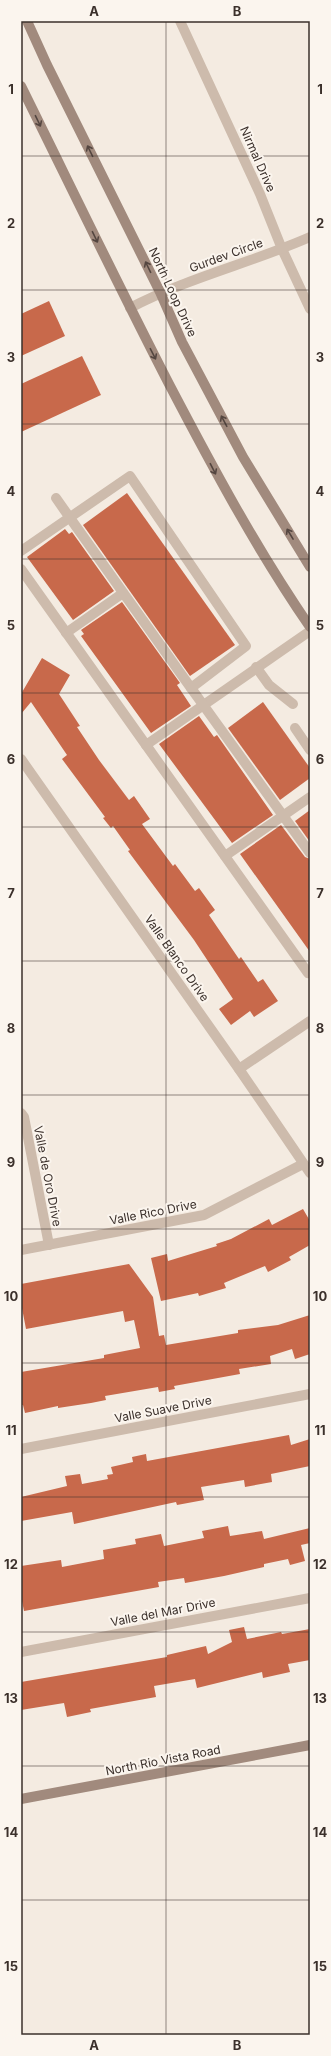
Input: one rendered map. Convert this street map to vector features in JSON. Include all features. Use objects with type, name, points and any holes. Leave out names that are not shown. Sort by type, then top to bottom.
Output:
[{"type":"main road","name":"North Loop Drive","points":[[27,21],[47,65],[160,292],[182,342],[243,457],[310,567]]},
{"type":"main road","points":[[21,86],[130,308],[219,481],[276,578],[310,627]]},
{"type":"main road","name":"North Rio Vista Road","points":[[21,1799],[310,1745]]},
{"type":"street","name":"Nirmal Drive","points":[[180,21],[260,194],[282,249],[310,310]]},
{"type":"street","name":"Gurdev Circle","points":[[130,308],[160,292],[282,249],[310,237]]},
{"type":"street","points":[[21,551],[130,476],[246,646],[191,688]]},
{"type":"street","points":[[56,498],[310,853]]},
{"type":"street","points":[[21,569],[308,973],[310,972]]},
{"type":"street","points":[[66,633],[123,593]]},
{"type":"street","points":[[146,745],[256,667],[310,631]]},
{"type":"street","points":[[256,667],[269,685],[293,704]]},
{"type":"street","points":[[295,728],[310,750]]},
{"type":"street","name":"Valle Blanco Drive","points":[[21,759],[239,1069],[310,1173]]},
{"type":"street","points":[[225,856],[310,797]]},
{"type":"street","points":[[239,1069],[310,1021]]},
{"type":"street","name":"Valle de Oro Drive","points":[[21,1113],[24,1117],[49,1245]]},
{"type":"street","name":"Valle Rico Drive","points":[[21,1250],[204,1215],[303,1164]]},
{"type":"street","name":"Valle Suave Drive","points":[[21,1449],[310,1394]]},
{"type":"street","name":"Valle del Mar Drive","points":[[21,1652],[310,1598]]},
{"type":"building","points":[[49,301],[65,336],[21,356],[21,314]]},
{"type":"building","points":[[82,356],[101,395],[21,432],[21,384]]},
{"type":"building","points":[[127,493],[235,645],[190,676],[83,525]]},
{"type":"building","points":[[65,529],[69,534],[72,532],[114,591],[73,620],[27,557]]},
{"type":"building","points":[[122,602],[180,683],[177,685],[191,706],[151,733],[81,636],[84,634],[81,630]]},
{"type":"building","points":[[42,658],[70,675],[59,694],[80,726],[77,727],[99,760],[129,800],[134,796],[150,819],[142,824],[173,866],[175,864],[195,891],[199,888],[215,910],[209,915],[239,959],[241,957],[258,982],[263,979],[278,1001],[254,1017],[250,1011],[231,1025],[219,1009],[233,999],[194,940],[128,851],[130,850],[113,826],[111,828],[103,818],[105,817],[62,759],[67,755],[31,702],[21,714],[21,694]]},
{"type":"building","points":[[263,702],[310,768],[310,778],[280,800],[228,728]]},
{"type":"building","points":[[199,716],[214,737],[217,735],[273,815],[232,843],[159,744]]},
{"type":"building","points":[[310,810],[310,842],[295,821]]},
{"type":"building","points":[[281,825],[305,857],[310,859],[310,952],[240,854]]},
{"type":"building","points":[[303,1209],[310,1221],[310,1245],[289,1257],[291,1260],[268,1272],[265,1266],[224,1283],[226,1288],[199,1296],[198,1293],[161,1301],[151,1258],[167,1254],[168,1261],[217,1246],[216,1244],[231,1239],[269,1219],[272,1225]]},
{"type":"building","points":[[129,1264],[153,1297],[159,1336],[164,1335],[166,1345],[238,1333],[238,1330],[278,1325],[310,1315],[310,1354],[295,1359],[292,1349],[270,1356],[271,1364],[239,1369],[240,1374],[174,1386],[175,1389],[159,1392],[158,1387],[105,1396],[106,1400],[91,1403],[58,1408],[58,1406],[25,1413],[23,1405],[21,1405],[21,1372],[104,1358],[104,1355],[140,1348],[134,1320],[125,1322],[123,1311],[26,1329],[21,1303],[21,1284]]},
{"type":"building","points":[[289,1435],[291,1445],[310,1439],[310,1466],[271,1474],[272,1482],[245,1487],[244,1480],[201,1487],[204,1500],[177,1505],[176,1502],[74,1524],[72,1512],[21,1521],[21,1497],[67,1486],[65,1476],[80,1474],[82,1484],[108,1479],[107,1475],[113,1474],[111,1467],[133,1462],[132,1457],[146,1454],[147,1461]]},
{"type":"building","points":[[228,1526],[230,1536],[262,1531],[264,1539],[310,1528],[310,1543],[301,1545],[305,1561],[290,1565],[288,1559],[264,1564],[264,1567],[185,1583],[184,1578],[158,1582],[159,1587],[24,1611],[21,1596],[21,1566],[61,1560],[62,1567],[104,1559],[103,1550],[136,1544],[135,1539],[161,1534],[164,1546],[204,1538],[202,1531]]},
{"type":"building","points":[[244,1627],[247,1639],[281,1632],[282,1634],[310,1629],[310,1660],[288,1664],[290,1672],[263,1678],[262,1672],[197,1688],[195,1679],[154,1686],[156,1697],[90,1709],[91,1712],[67,1717],[64,1703],[21,1710],[21,1682],[167,1657],[167,1655],[206,1646],[208,1654],[232,1642],[229,1630]]}]
